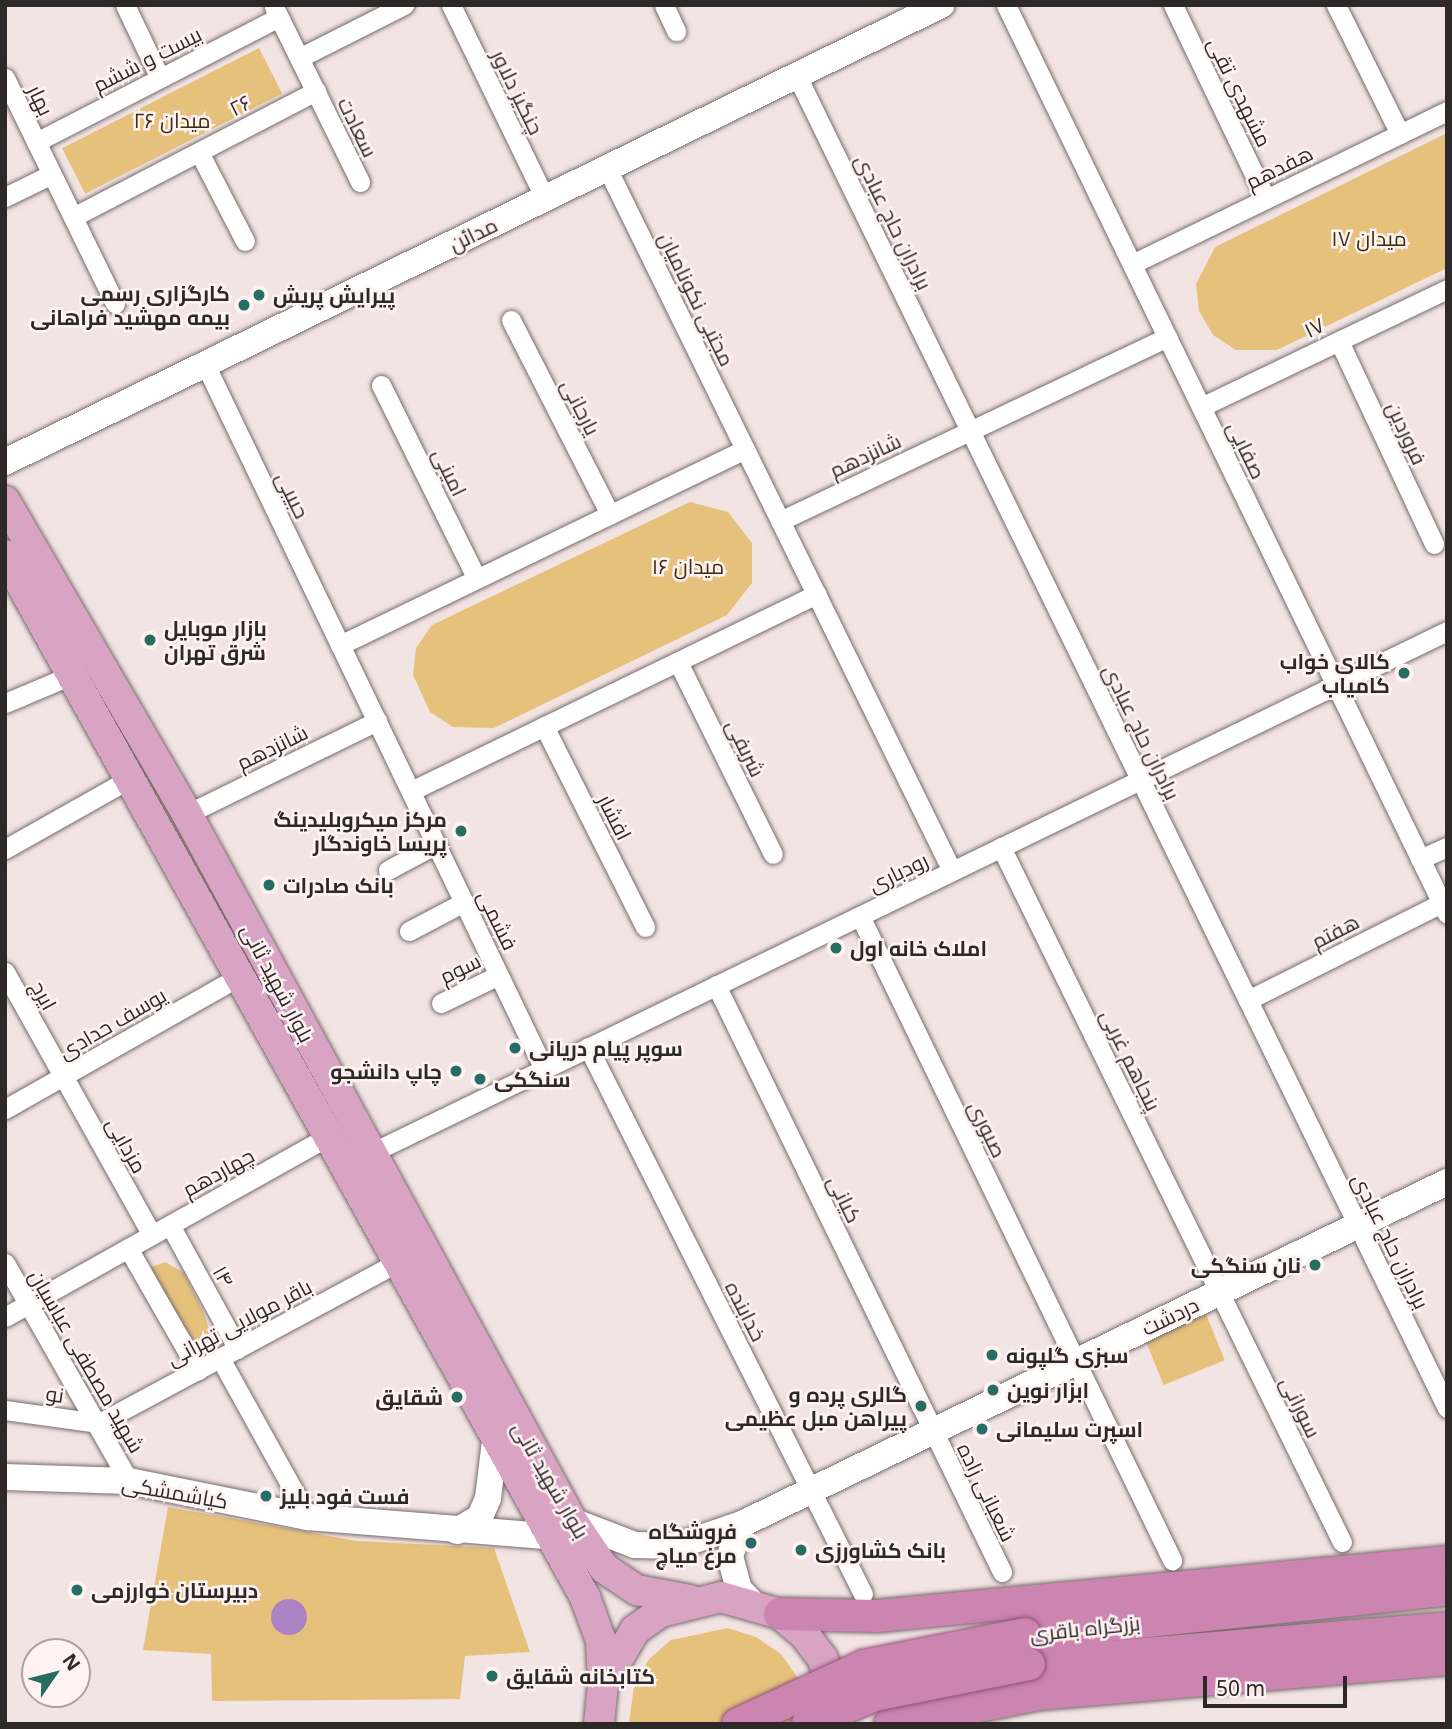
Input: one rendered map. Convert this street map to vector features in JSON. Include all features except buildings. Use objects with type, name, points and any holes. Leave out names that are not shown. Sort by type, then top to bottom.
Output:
[{"type":"highway","points":[[780,1615],[877,1616],[1447,1562]]},
{"type":"highway","name":"بزرگراه باقری","points":[[738,1724],[864,1666],[1027,1649],[1447,1590]]},
{"type":"highway","name":"بزرگراه باقری","points":[[808,1724],[873,1695],[1027,1649],[1447,1628]]},
{"type":"highway","points":[[890,1724],[1039,1694],[1447,1659]]},
{"type":"main road","name":"مدائن","points":[[5,462],[941,5]]},
{"type":"main road","name":"بلوار شهید ثانی","points":[[5,501],[187,814],[228,922],[242,975],[496,1433],[563,1529],[604,1568],[637,1590],[690,1600],[751,1602]]},
{"type":"main road","name":"بلوار شهید ثانی","points":[[5,555],[131,778],[228,922],[369,1154],[563,1529],[601,1641],[603,1684]]},
{"type":"main road","name":"دردشت","points":[[563,1529],[635,1545],[677,1546],[741,1524],[1447,1182]]},
{"type":"main road","points":[[457,1531],[480,1517],[488,1498],[496,1433]]},
{"type":"main road","name":"کیاشمشکی","points":[[5,1477],[129,1481],[308,1517],[457,1531],[563,1529]]},
{"type":"main road","points":[[741,1524],[730,1556],[739,1589],[751,1602],[780,1615],[823,1659],[837,1724]]},
{"type":"main road","points":[[597,1721],[603,1684],[635,1630],[690,1600]]},
{"type":"street","points":[[125,5],[160,78]]},
{"type":"street","points":[[299,58],[404,5]]},
{"type":"street","name":"چنگیز دلاور","points":[[450,5],[545,199]]},
{"type":"street","points":[[664,5],[676,31]]},
{"type":"street","name":"صفایی","points":[[1006,5],[1444,908]]},
{"type":"street","name":"مشهدی تقی","points":[[1173,5],[1266,199]]},
{"type":"street","points":[[1336,5],[1400,134]]},
{"type":"street","name":"بیست و ششم","points":[[36,142],[160,78],[276,11]]},
{"type":"street","name":"سعادت","points":[[276,11],[360,182]]},
{"type":"street","name":"برادران حاج عبادی","points":[[797,76],[1447,1408]]},
{"type":"street","name":"بهار","points":[[5,78],[115,304]]},
{"type":"street","name":"۲۶","points":[[73,217],[316,91]]},
{"type":"street","name":"هفدهم","points":[[1132,264],[1447,111]]},
{"type":"street","points":[[199,152],[246,241]]},
{"type":"street","name":"مجتبی نکونامیان","points":[[607,168],[745,449]]},
{"type":"street","points":[[5,197],[52,174]]},
{"type":"street","name":"۱۷","points":[[1201,407],[1447,289]]},
{"type":"street","name":"یارجانی","points":[[512,320],[610,514]]},
{"type":"street","points":[[970,430],[1167,337]]},
{"type":"street","name":"فروردین","points":[[1339,341],[1434,544]]},
{"type":"street","name":"حبیبی","points":[[205,364],[340,645]]},
{"type":"street","name":"امینی","points":[[382,385],[477,579]]},
{"type":"street","name":"شانزدهم","points":[[780,521],[970,430]]},
{"type":"street","points":[[817,594],[411,791],[340,645],[745,449],[817,594],[952,871]]},
{"type":"street","name":"رودباری","points":[[369,1154],[1447,631]]},
{"type":"street","name":"شریفی","points":[[678,662],[773,854]]},
{"type":"street","points":[[5,703],[74,674]]},
{"type":"street","name":"شانزدهم","points":[[187,814],[377,721]]},
{"type":"street","name":"افشار","points":[[544,726],[645,927]]},
{"type":"street","points":[[5,849],[131,778]]},
{"type":"street","name":"فشمی","points":[[411,791],[544,1069]]},
{"type":"street","points":[[388,870],[436,844]]},
{"type":"street","name":"پنجاهم غربی","points":[[1001,847],[1219,1292]]},
{"type":"street","points":[[1420,859],[1447,847]]},
{"type":"street","points":[[409,931],[464,902]]},
{"type":"street","name":"هفتم","points":[[1248,1000],[1444,908]]},
{"type":"street","name":"صبوری","points":[[860,916],[1172,1560]]},
{"type":"street","name":"ایرج","points":[[5,972],[64,1077]]},
{"type":"street","name":"یوسف حدادی","points":[[5,1109],[242,975]]},
{"type":"street","name":"سوم","points":[[441,1003],[499,975]]},
{"type":"street","name":"کیانی","points":[[716,985],[932,1432]]},
{"type":"street","name":"خدابنده","points":[[588,1047],[863,1594]]},
{"type":"street","name":"مزدایی","points":[[64,1077],[152,1235]]},
{"type":"street","name":"چهاردهم","points":[[5,1317],[330,1135]]},
{"type":"street","name":"۱۴","points":[[170,1225],[229,1353]]},
{"type":"street","points":[[128,1248],[198,1370]]},
{"type":"street","name":"باقر مولایی تهرانی","points":[[99,1423],[400,1261]]},
{"type":"street","name":"شهید مصطفی عباسیان","points":[[5,1263],[99,1423],[129,1481]]},
{"type":"street","name":"سورانی","points":[[1219,1292],[1342,1542]]},
{"type":"street","points":[[229,1353],[308,1517]]},
{"type":"street","name":"نو","points":[[5,1409],[99,1423]]},
{"type":"street","name":"شعبانی زاده","points":[[932,1432],[1002,1573]]},
{"type":"green space","name":"میدان ۲۶","points":[[259,48],[282,93],[85,194],[62,148]]},
{"type":"green space","name":"میدان ۱۷","points":[[1447,133],[1447,268],[1277,350],[1236,350],[1213,335],[1199,311],[1196,284],[1215,247]]},
{"type":"green space","name":"میدان ۱۶","points":[[690,502],[728,512],[752,543],[752,583],[727,615],[494,728],[453,727],[430,712],[413,675],[416,648],[432,625]]},
{"type":"green space","points":[[165,1262],[184,1273],[203,1311],[211,1335],[197,1346],[159,1290],[151,1267]]},
{"type":"green space","points":[[1206,1314],[1225,1360],[1164,1385],[1145,1339]]},
{"type":"green space","points":[[168,1507],[357,1541],[494,1548],[530,1652],[465,1656],[460,1699],[212,1701],[211,1654],[143,1650]]},
{"type":"green space","points":[[728,1628],[756,1637],[781,1654],[798,1678],[806,1724],[629,1724],[634,1685],[649,1659],[671,1640]]},
{"type":"shaded area","points":[[289,1599],[302,1604],[307,1617],[302,1630],[289,1635],[276,1630],[271,1617],[276,1604]]},
{"type":"place","name":"پیرایش پریش","points":[[259,295]]},
{"type":"place","name":"کارگزاری رسمی بیمه مهشید فراهانی","points":[[244,305]]},
{"type":"place","name":"بازار موبایل شرق تهران","points":[[150,640]]},
{"type":"place","name":"کالای خواب کامیاب","points":[[1404,673]]},
{"type":"place","name":"مرکز میکروبلیدینگ پریسا خاوندگار","points":[[461,831]]},
{"type":"place","name":"بانک صادرات","points":[[269,885]]},
{"type":"place","name":"املاک خانه اول","points":[[836,948]]},
{"type":"place","name":"سوپر پیام دریانی","points":[[515,1048]]},
{"type":"place","name":"چاپ دانشجو","points":[[456,1071]]},
{"type":"place","name":"سنگکی","points":[[480,1079]]},
{"type":"place","name":"نان سنگکی","points":[[1315,1265]]},
{"type":"place","name":"سبزی گلپونه","points":[[992,1355]]},
{"type":"place","name":"ابزار نوین","points":[[993,1390]]},
{"type":"place","name":"شقایق","points":[[457,1397]]},
{"type":"place","name":"گالری پرده و پیراهن مبل عظیمی","points":[[921,1406]]},
{"type":"place","name":"اسپرت سلیمانی","points":[[982,1429]]},
{"type":"place","name":"فست فود بلیز","points":[[266,1496]]},
{"type":"place","name":"فروشگاه مرغ میاچ","points":[[751,1543]]},
{"type":"place","name":"بانک کشاورزی","points":[[801,1550]]},
{"type":"place","name":"دبیرستان خوارزمی","points":[[77,1590]]},
{"type":"place","name":"کتابخانه شقایق","points":[[492,1676]]}]
